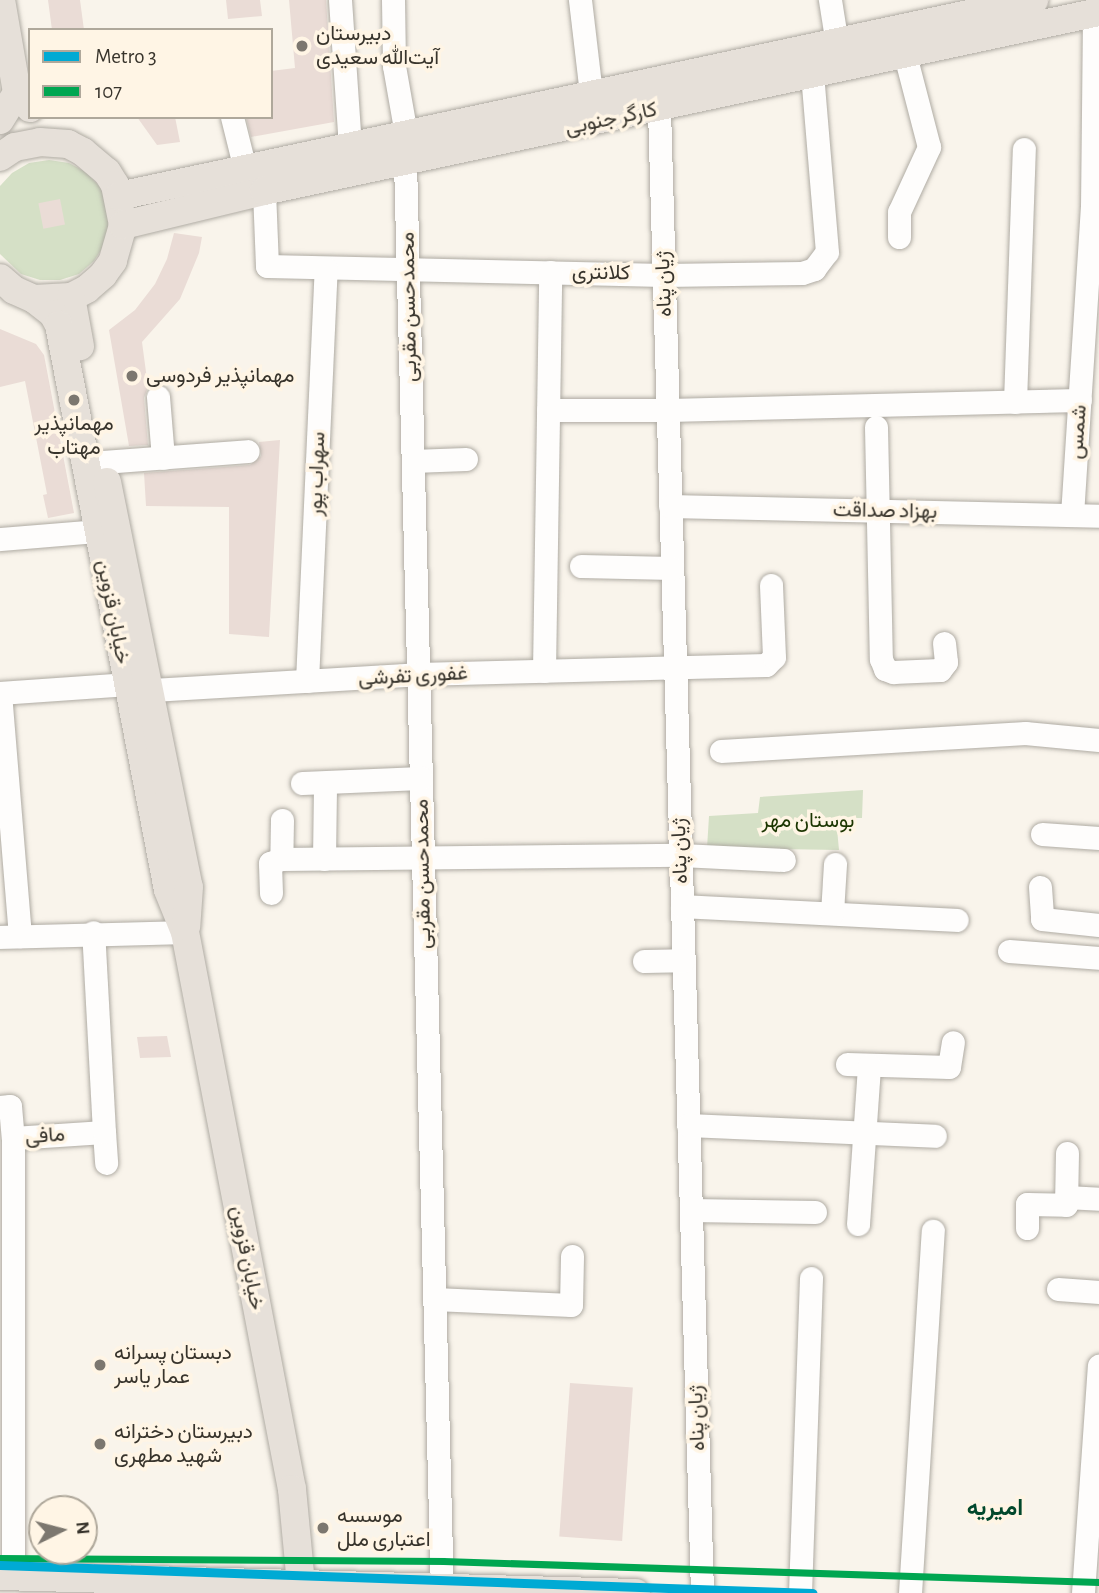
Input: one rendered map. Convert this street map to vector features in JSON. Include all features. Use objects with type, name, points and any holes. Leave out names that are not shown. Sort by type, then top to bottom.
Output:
[{"type":"main road","points":[[0,120],[24,101],[1,0]]},
{"type":"main road","name":"کارگر جنوبی","points":[[118,196],[1034,0]]},
{"type":"main road","name":"کارگر جنوبی","points":[[123,225],[264,191],[659,109],[1096,13]]},
{"type":"main road","points":[[34,299],[71,297],[87,289],[103,275],[113,261],[123,225],[118,196],[107,172],[68,144],[41,119]]},
{"type":"main road","points":[[0,158],[15,147],[28,144],[68,144]]},
{"type":"main road","name":"خیابان قزوین","points":[[0,278],[53,314],[59,325],[97,531],[140,687]]},
{"type":"main road","name":"خیابان قزوین","points":[[71,297],[103,462],[140,687],[169,890],[185,932],[292,1489],[301,1584]]},
{"type":"main road","points":[[7,1576],[220,1588],[301,1584],[636,1593]]},
{"type":"street","points":[[340,0],[350,146]]},
{"type":"street","points":[[393,0],[394,66],[406,134]]},
{"type":"street","points":[[580,0],[591,94]]},
{"type":"street","points":[[830,0],[837,44]]},
{"type":"street","name":"شمس","points":[[1072,515],[1080,400],[1092,326],[1096,13]]},
{"type":"street","points":[[899,237],[899,212],[929,147],[905,55]]},
{"type":"street","name":"کلانتری","points":[[264,191],[267,266],[664,275],[802,273],[814,268],[827,253],[812,75]]},
{"type":"street","name":"ژیان پناه","points":[[659,109],[702,1593]]},
{"type":"street","points":[[232,119],[245,169]]},
{"type":"street","points":[[1016,402],[1024,149]]},
{"type":"street","name":"محمدحسن مقربی","points":[[405,162],[442,1589]]},
{"type":"street","name":"سهراب پور","points":[[307,681],[326,268]]},
{"type":"street","points":[[544,671],[550,272]]},
{"type":"street","points":[[158,397],[163,458]]},
{"type":"street","points":[[548,410],[668,410],[1080,400]]},
{"type":"street","points":[[876,427],[881,659],[885,669],[893,672],[940,670],[946,662],[944,643]]},
{"type":"street","points":[[103,462],[248,451]]},
{"type":"street","points":[[413,460],[466,459]]},
{"type":"street","name":"بهزاد صداقت","points":[[670,506],[1099,516]]},
{"type":"street","points":[[0,539],[97,531]]},
{"type":"street","points":[[581,566],[672,568]]},
{"type":"street","name":"غفوری تفرشی","points":[[0,693],[418,674],[675,668],[771,662],[774,657],[771,585]]},
{"type":"street","points":[[0,693],[10,936],[93,932],[185,932]]},
{"type":"street","points":[[721,751],[1025,733],[1099,740]]},
{"type":"street","points":[[302,783],[421,778]]},
{"type":"street","points":[[324,859],[325,783]]},
{"type":"street","points":[[281,859],[282,820]]},
{"type":"street","points":[[1042,834],[1099,838]]},
{"type":"street","points":[[271,893],[270,863],[281,859],[681,855],[784,860]]},
{"type":"street","points":[[832,913],[835,864]]},
{"type":"street","points":[[1040,887],[1042,919],[1099,925]]},
{"type":"street","points":[[682,905],[957,920]]},
{"type":"street","points":[[93,932],[106,1163]]},
{"type":"street","points":[[1009,951],[1099,958]]},
{"type":"street","points":[[644,961],[684,960]]},
{"type":"street","points":[[859,1224],[864,1133],[858,1064],[949,1068],[953,1042]]},
{"type":"street","points":[[0,1107],[10,1106],[13,1138]]},
{"type":"street","points":[[688,1125],[935,1136]]},
{"type":"street","name":"مافی","points":[[7,1576],[13,1138],[104,1132]]},
{"type":"street","points":[[1027,1228],[1027,1204],[1066,1205],[1067,1153]]},
{"type":"street","points":[[1066,1197],[1099,1199]]},
{"type":"street","points":[[691,1210],[815,1212]]},
{"type":"street","points":[[910,1593],[933,1231]]},
{"type":"street","points":[[434,1299],[570,1304],[572,1256]]},
{"type":"street","points":[[800,1593],[811,1278]]},
{"type":"street","points":[[1059,1289],[1099,1292]]},
{"type":"street","points":[[1083,1593],[1099,1366]]},
{"type":"green space","points":[[49,160],[69,163],[86,172],[100,187],[108,205],[110,225],[105,244],[94,261],[79,274],[60,280],[40,280],[21,274],[0,254],[0,186],[12,173],[29,163]]},
{"type":"green space","name":"بوستان مهر","points":[[863,790],[862,818],[836,818],[839,850],[707,848],[709,816],[758,813],[760,797]]},
{"type":"building","points":[[48,0],[80,0],[84,28],[52,28]]},
{"type":"building","points":[[226,0],[260,0],[262,16],[228,19]]},
{"type":"building","points":[[289,0],[326,0],[334,122],[251,137],[246,119],[273,119],[273,71],[295,68]]},
{"type":"building","points":[[138,119],[175,119],[180,142],[157,145]]},
{"type":"building","points":[[60,199],[65,225],[43,229],[38,203]]},
{"type":"building","points":[[174,233],[202,237],[199,253],[180,299],[142,342],[148,387],[144,398],[148,445],[129,446],[109,330],[135,310],[155,284],[167,259]]},
{"type":"building","points":[[0,329],[36,344],[44,355],[74,513],[48,518],[43,495],[47,494],[25,381],[0,387]]},
{"type":"building","points":[[280,440],[269,637],[229,634],[229,507],[146,506],[144,473],[250,465],[261,456],[259,442]]},
{"type":"building","points":[[167,1036],[171,1057],[140,1058],[137,1037]]},
{"type":"building","points":[[570,1383],[633,1387],[622,1541],[559,1537]]},
{"type":"metro line","name":"3","points":[[0,1565],[813,1593]]},
{"type":"transit line","name":"107","points":[[0,1558],[443,1561],[1099,1582]]},
{"type":"place","name":"دبیرستان آیت‌الله سعیدی","points":[[302,46]]},
{"type":"place","name":"مهمانپذیر فردوسی","points":[[132,376]]},
{"type":"place","name":"مهمانپذیر مهتاب","points":[[74,400]]},
{"type":"place","name":"دبستان پسرانه عمار یاسر","points":[[100,1365]]},
{"type":"place","name":"دبیرستان دخترانه شهید مطهری","points":[[100,1444]]},
{"type":"place","name":"موسسه اعتباری ملل","points":[[323,1528]]},
{"type":"district","name":"امیریه","points":[[995,1509]]}]
